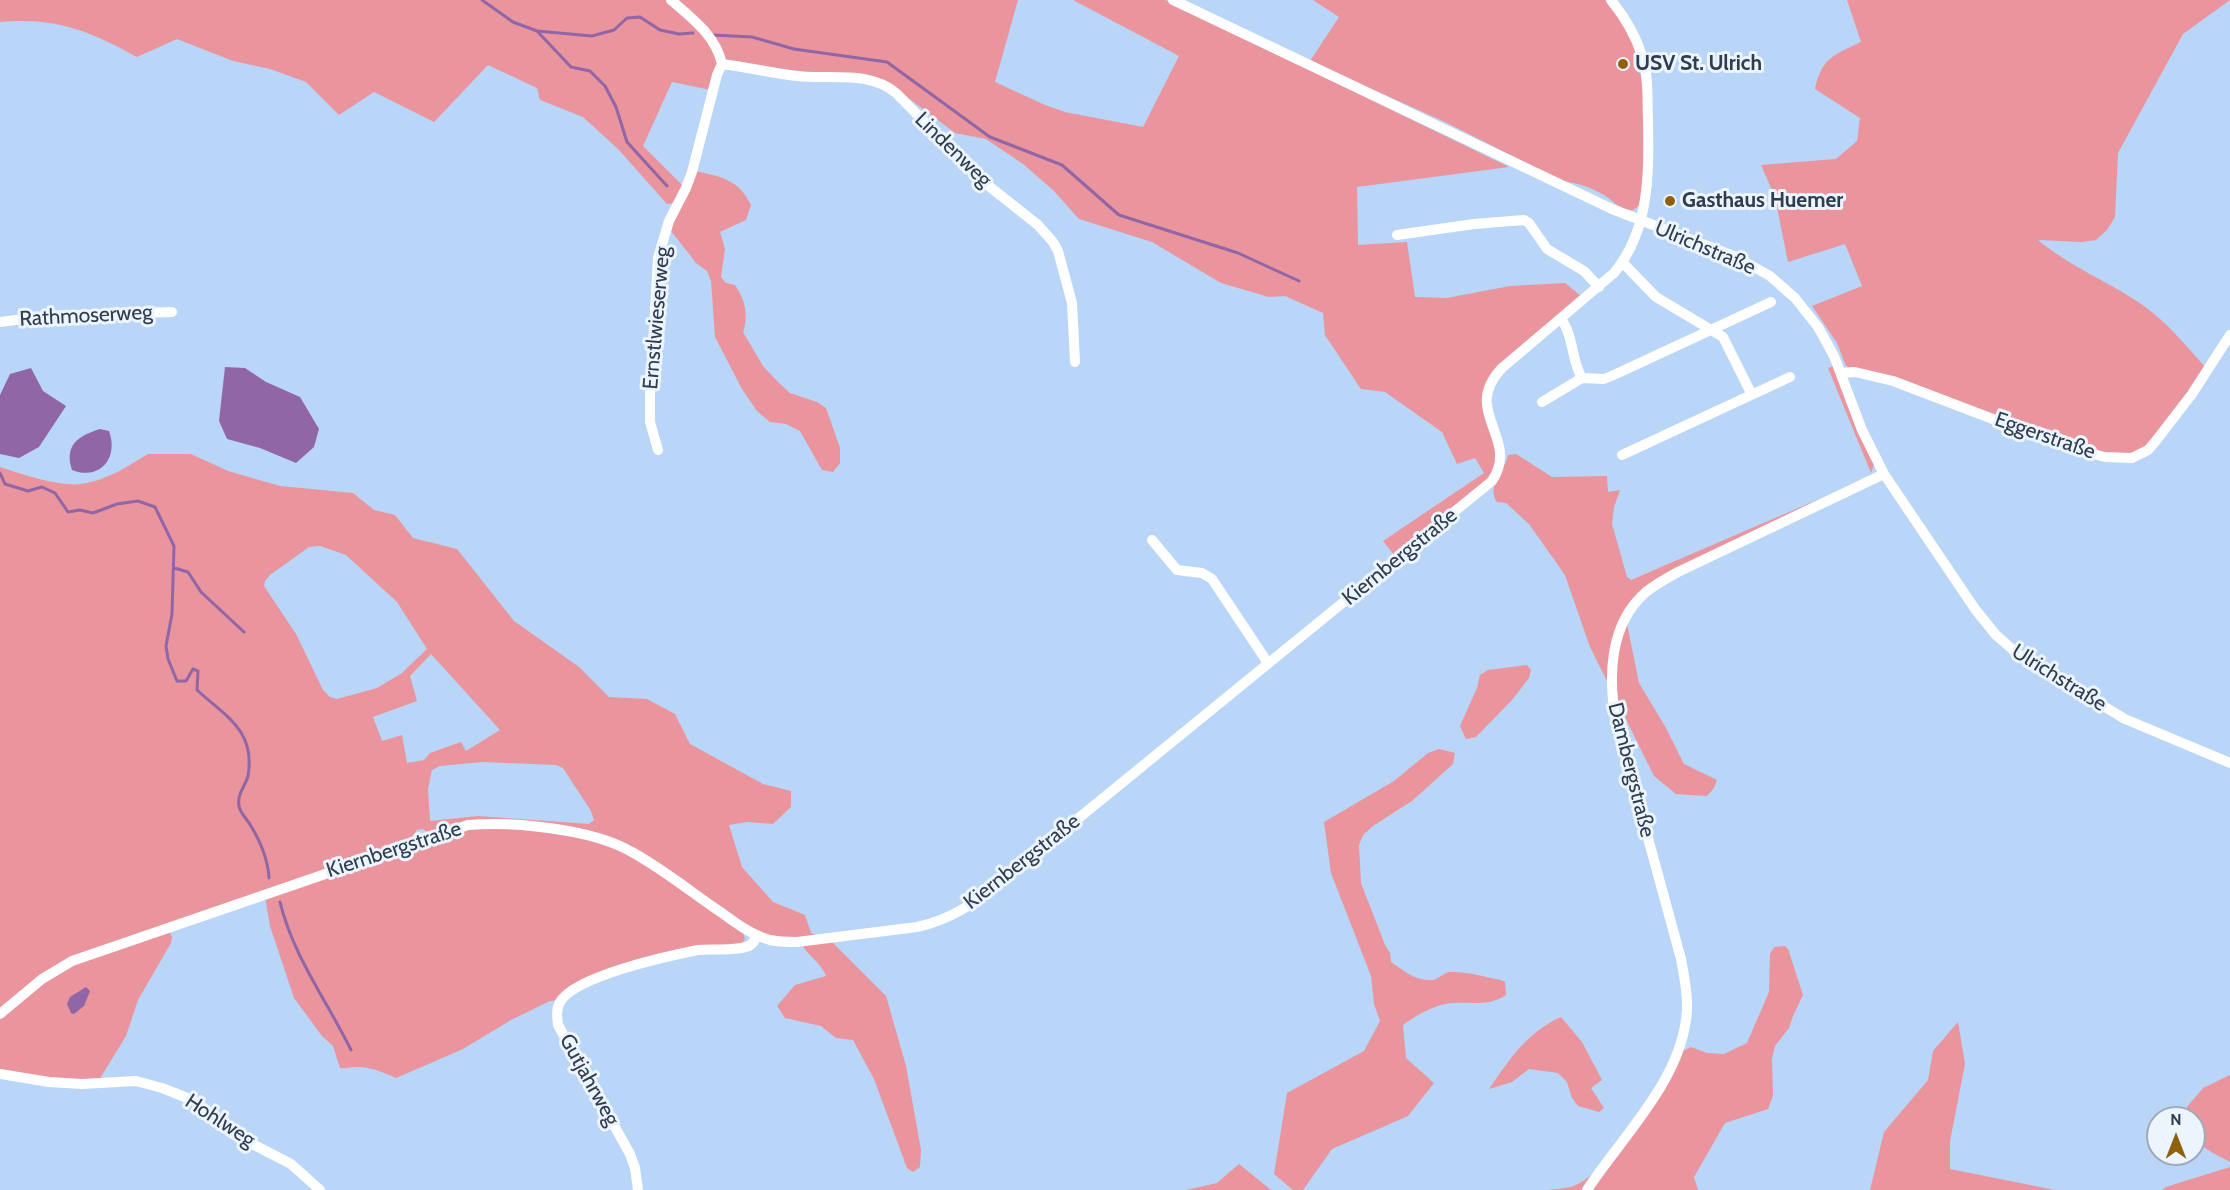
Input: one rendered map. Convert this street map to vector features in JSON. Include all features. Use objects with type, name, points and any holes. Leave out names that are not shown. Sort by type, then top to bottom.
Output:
[{"type":"street","points":[[671,0],[696,21],[717,46],[722,64]]},
{"type":"street","name":"Ulrichstraße","points":[[1173,0],[1442,130],[1640,221],[1736,257],[1780,284],[1818,327],[1841,373],[1862,430],[1884,474],[1975,609],[2004,643],[2020,656],[2125,718],[2230,763]]},
{"type":"street","name":"Kiernbergstraße","points":[[0,1014],[42,979],[72,961],[174,924],[468,825],[506,824],[558,830],[592,836],[612,843],[639,856],[748,931],[782,942],[917,927],[949,918],[973,903],[1492,481],[1501,458],[1499,442],[1486,406],[1487,390],[1491,382],[1502,368],[1599,287],[1623,263],[1634,244],[1640,221],[1647,184],[1646,69],[1638,44],[1611,0]]},
{"type":"street","name":"Lindenweg","points":[[722,64],[804,76],[869,80],[888,87],[896,93],[985,183],[1038,225],[1053,242],[1058,251],[1072,303],[1075,362]]},
{"type":"street","name":"Ernstlwieserweg","points":[[658,450],[650,422],[658,258],[669,221],[692,172],[717,75],[722,64]]},
{"type":"street","points":[[1397,235],[1474,224],[1524,220],[1529,223],[1547,249],[1584,271],[1599,287]]},
{"type":"street","points":[[1623,263],[1656,297],[1714,330],[1726,341],[1751,393]]},
{"type":"street","points":[[1542,402],[1582,378],[1604,379],[1771,302]]},
{"type":"street","name":"Rathmoserweg","points":[[0,322],[46,316],[172,312]]},
{"type":"street","points":[[1561,319],[1567,329],[1582,378]]},
{"type":"street","name":"Eggerstraße","points":[[1841,373],[1855,372],[1893,381],[2069,448],[2105,457],[2132,458],[2148,450],[2155,442],[2192,394],[2230,335]]},
{"type":"street","points":[[1622,455],[1751,393],[1790,377]]},
{"type":"street","name":"Dambergstraße","points":[[1587,1190],[1663,1083],[1679,1049],[1687,1010],[1687,994],[1681,959],[1616,721],[1611,682],[1619,634],[1635,604],[1659,583],[1677,572],[1884,474]]},
{"type":"street","points":[[1152,540],[1177,570],[1202,573],[1212,579],[1268,663]]},
{"type":"street","name":"Gutjahrweg","points":[[638,1190],[635,1168],[630,1154],[558,1024],[559,1003],[579,987],[609,974],[699,950],[746,947],[754,942],[757,935]]},
{"type":"street","name":"Hohlweg","points":[[0,1074],[40,1081],[82,1084],[136,1081],[162,1088],[195,1101],[234,1134],[291,1164],[320,1190]]},
{"type":"shaded area","points":[[0,0],[1018,0],[995,82],[1065,112],[1143,127],[1179,56],[1073,0],[1165,0],[1509,167],[1357,187],[1358,245],[1407,242],[1415,297],[1447,298],[1510,286],[1565,283],[1581,296],[1491,374],[1493,438],[1497,462],[1488,479],[1395,556],[1383,541],[1484,473],[1475,458],[1457,464],[1442,432],[1385,392],[1361,389],[1325,335],[1323,313],[1285,296],[1269,297],[1221,283],[1152,242],[1079,219],[1053,190],[1023,164],[986,139],[955,133],[899,91],[821,74],[725,61],[711,90],[672,82],[643,146],[684,187],[675,203],[667,204],[618,149],[583,117],[540,100],[537,88],[488,65],[434,122],[374,92],[339,115],[306,82],[270,69],[233,61],[177,39],[137,57],[104,40],[72,28],[38,22],[0,22]]},
{"type":"shaded area","points":[[1313,0],[1607,0],[1637,51],[1643,92],[1645,163],[1640,205],[1633,210],[1624,209],[1594,190],[1562,181],[1445,122],[1310,61],[1339,17]]},
{"type":"shaded area","points":[[1847,0],[2230,0],[2183,34],[2118,153],[2115,217],[2107,230],[2096,240],[2082,242],[2038,240],[2050,250],[2131,297],[2153,313],[2207,369],[2146,447],[2131,454],[2119,455],[2075,447],[1846,366],[1837,343],[1812,306],[1862,286],[1845,244],[1788,262],[1775,197],[1761,165],[1836,159],[1857,141],[1860,118],[1815,89],[1821,70],[1830,58],[1861,42]]},
{"type":"shaded area","points":[[695,171],[720,177],[734,184],[751,205],[746,220],[720,232],[725,249],[721,277],[726,283],[735,285],[741,296],[746,314],[743,332],[763,366],[790,393],[817,402],[826,408],[840,448],[840,463],[833,472],[822,470],[800,431],[786,424],[770,422],[757,411],[742,389],[715,337],[711,281],[707,271],[696,263],[671,231]]},
{"type":"shaded area","points":[[1833,366],[1874,464],[1871,473],[1828,368]]},
{"type":"shaded area","points":[[225,367],[245,368],[266,382],[300,397],[319,429],[314,447],[296,463],[260,448],[227,439],[219,421]]},
{"type":"shaded area","points":[[31,368],[43,391],[66,406],[39,447],[19,458],[0,454],[0,395],[10,374]]},
{"type":"shaded area","points":[[100,429],[109,431],[111,441],[109,458],[105,465],[91,472],[82,473],[72,470],[70,454],[75,443],[79,438]]},
{"type":"shaded area","points":[[148,454],[191,454],[228,471],[280,486],[353,493],[374,510],[395,515],[413,538],[457,549],[514,621],[579,667],[609,697],[647,699],[675,714],[690,744],[763,784],[791,791],[791,807],[773,824],[747,822],[729,825],[742,867],[773,902],[805,915],[811,933],[833,943],[886,996],[906,1066],[921,1150],[920,1167],[913,1172],[907,1168],[874,1079],[853,1040],[836,1038],[821,1026],[785,1018],[777,1006],[795,985],[826,976],[800,941],[782,940],[757,931],[715,905],[642,853],[601,835],[560,827],[482,820],[427,832],[423,829],[417,830],[410,840],[285,884],[287,889],[472,827],[506,827],[596,840],[625,851],[743,932],[745,940],[738,945],[699,948],[628,965],[599,975],[575,986],[558,1000],[550,1001],[511,1020],[463,1049],[396,1078],[365,1067],[340,1068],[333,1046],[322,1036],[294,998],[270,926],[265,896],[169,931],[172,937],[171,943],[138,1000],[126,1036],[99,1080],[66,1082],[0,1071],[0,467],[52,482],[81,484],[108,476]],"holes":[[[320,546],[346,555],[397,602],[427,649],[402,673],[377,688],[337,699],[330,697],[323,690],[296,634],[264,586],[270,575],[309,547]],[[431,654],[500,730],[466,751],[461,742],[430,753],[424,760],[407,763],[402,735],[382,741],[373,717],[417,701],[410,676]],[[482,762],[556,765],[563,768],[591,811],[594,820],[589,824],[478,816],[430,821],[428,789],[432,770],[440,766]]]},
{"type":"shaded area","points":[[1516,454],[1552,477],[1607,476],[1608,492],[1620,490],[1614,507],[1612,524],[1627,577],[1631,580],[1824,497],[1681,566],[1625,614],[1639,683],[1684,764],[1717,780],[1707,796],[1676,794],[1654,776],[1590,647],[1565,575],[1529,524],[1506,503],[1497,502],[1494,496],[1495,484],[1508,455]]},
{"type":"shaded area","points":[[1527,665],[1531,670],[1529,678],[1512,700],[1476,737],[1466,739],[1460,726],[1477,688],[1480,675],[1488,670]]},
{"type":"shaded area","points":[[1439,749],[1455,753],[1453,764],[1412,801],[1363,835],[1359,845],[1361,883],[1390,953],[1391,962],[1411,975],[1427,980],[1456,972],[1501,980],[1505,982],[1506,995],[1490,1002],[1441,1005],[1403,1025],[1406,1058],[1434,1083],[1408,1116],[1332,1149],[1303,1190],[1293,1190],[1274,1174],[1287,1093],[1364,1051],[1380,1021],[1374,1004],[1371,976],[1331,873],[1324,822],[1394,781],[1428,753]]},
{"type":"shaded area","points":[[1785,946],[1803,995],[1789,1028],[1775,1046],[1772,1059],[1773,1096],[1768,1109],[1725,1123],[1694,1177],[1698,1190],[1546,1190],[1578,1184],[1593,1174],[1607,1160],[1635,1125],[1681,1052],[1691,1047],[1707,1053],[1724,1054],[1747,1043],[1769,992],[1770,954],[1774,947]]},
{"type":"shaded area","points":[[86,987],[90,991],[84,1006],[74,1014],[71,1013],[67,1004],[70,997]]},
{"type":"shaded area","points":[[1561,1017],[1582,1042],[1602,1080],[1591,1088],[1604,1108],[1599,1112],[1578,1106],[1572,1098],[1567,1082],[1558,1073],[1529,1069],[1512,1082],[1489,1089],[1528,1039]]},
{"type":"shaded area","points":[[1958,1022],[1965,1064],[1950,1141],[1950,1169],[2055,1190],[1870,1190],[1884,1132],[1928,1080],[1933,1051]]},
{"type":"shaded area","points":[[2230,1075],[2230,1162],[2206,1148],[2206,1106],[2188,1106],[2203,1088]]},
{"type":"shaded area","points":[[1239,1164],[1271,1190],[1186,1190],[1217,1183]]},
{"type":"shaded area","points":[[2230,1167],[2230,1190],[2162,1190],[2166,1187]]},
{"type":"waterway","points":[[482,0],[513,22],[537,31],[571,67],[590,71],[605,86],[616,107],[627,142],[667,186]]},
{"type":"waterway","points":[[537,31],[592,36],[614,30],[627,18],[640,17],[660,30],[679,34],[693,33]]},
{"type":"waterway","points":[[713,35],[752,37],[794,49],[887,62],[990,137],[1062,165],[1119,215],[1238,253],[1299,281]]},
{"type":"waterway","points":[[0,473],[5,484],[28,491],[42,487],[55,493],[68,512],[80,510],[93,513],[117,504],[138,501],[155,507],[174,546],[172,614],[166,646],[168,659],[177,681],[186,681],[193,669],[198,671],[197,690],[228,717],[243,735],[249,760],[248,776],[240,794],[239,806],[260,844],[269,878]]},
{"type":"waterway","points":[[174,568],[188,572],[201,592],[244,632]]},
{"type":"waterway","points":[[280,902],[302,960],[351,1050]]},
{"type":"place","name":"USV St. Ulrich","points":[[1623,64]]},
{"type":"place","name":"Gasthaus Huemer","points":[[1670,201]]}]
